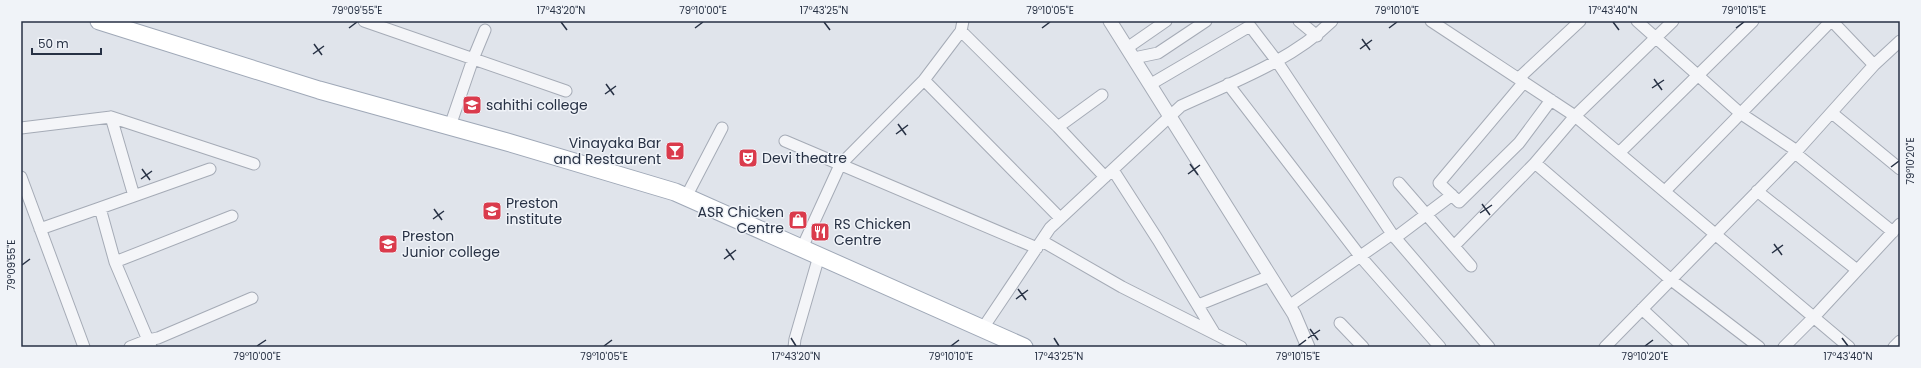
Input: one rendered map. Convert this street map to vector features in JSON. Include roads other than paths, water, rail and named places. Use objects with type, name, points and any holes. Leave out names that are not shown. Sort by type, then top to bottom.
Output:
[{"type":"main road","points":[[99,21],[318,90],[515,144],[675,192],[1024,347]]},
{"type":"street","points":[[364,21],[566,91]]},
{"type":"street","points":[[1111,21],[1289,306],[1308,347]]},
{"type":"street","points":[[1130,53],[1166,21]]},
{"type":"street","points":[[1130,53],[1158,53],[1206,21]]},
{"type":"street","points":[[1300,21],[1317,36]]},
{"type":"street","points":[[983,328],[1050,228],[1109,174],[1170,114],[1181,106],[1276,60],[1317,36],[1332,21]]},
{"type":"street","points":[[1431,21],[1575,116],[1849,347]]},
{"type":"street","points":[[1552,100],[1519,143],[1460,202],[1439,183],[1522,80],[1580,21]]},
{"type":"street","points":[[1637,21],[1740,113],[1794,149],[1795,153],[1896,228],[1814,317],[1784,347]]},
{"type":"street","points":[[1454,246],[1535,163],[1575,116],[1673,21]]},
{"type":"street","points":[[1619,153],[1753,21]]},
{"type":"street","points":[[1665,191],[1831,21],[1874,65]]},
{"type":"street","points":[[802,248],[840,165],[924,80],[962,26],[1058,127],[1109,174],[1198,305],[1216,336]]},
{"type":"street","points":[[1151,84],[1250,26],[1276,60],[1394,236],[1489,347]]},
{"type":"street","points":[[450,126],[473,59],[485,30]]},
{"type":"street","points":[[1605,347],[1795,153],[1874,65],[1900,41]]},
{"type":"street","points":[[924,80],[1060,218]]},
{"type":"street","points":[[1228,84],[1360,256],[1440,347]]},
{"type":"street","points":[[1058,127],[1102,95]]},
{"type":"street","points":[[1832,113],[1899,167]]},
{"type":"street","points":[[21,128],[111,118],[254,164]]},
{"type":"street","points":[[111,118],[134,196]]},
{"type":"street","points":[[686,197],[722,128]]},
{"type":"street","points":[[785,141],[840,165],[1039,245],[1216,336],[1241,347]]},
{"type":"street","points":[[1535,163],[1670,279],[1759,347]]},
{"type":"street","points":[[40,229],[210,169]]},
{"type":"street","points":[[21,177],[84,347]]},
{"type":"street","points":[[1399,183],[1471,266]]},
{"type":"street","points":[[1757,191],[1857,270]]},
{"type":"street","points":[[1289,306],[1360,256],[1427,214],[1452,195]]},
{"type":"street","points":[[100,208],[115,262],[150,343]]},
{"type":"street","points":[[115,262],[232,216]]},
{"type":"street","points":[[794,347],[819,256]]},
{"type":"street","points":[[1198,305],[1270,276]]},
{"type":"street","points":[[130,347],[150,343],[158,338],[252,298]]},
{"type":"street","points":[[1642,309],[1683,347]]},
{"type":"street","points":[[1340,323],[1363,347]]},
{"type":"street","points":[[1894,347],[1900,341]]},
{"type":"place","name":"sahithi college","points":[[472,105]]},
{"type":"place","name":"Vinayaka Bar and Restaurent","points":[[675,151]]},
{"type":"place","name":"Devi theatre","points":[[748,158]]},
{"type":"place","name":"Preston institute","points":[[492,211]]},
{"type":"place","name":"ASR Chicken Centre","points":[[798,220]]},
{"type":"place","name":"RS Chicken Centre","points":[[820,232]]},
{"type":"place","name":"Preston Junior college","points":[[388,244]]}]
